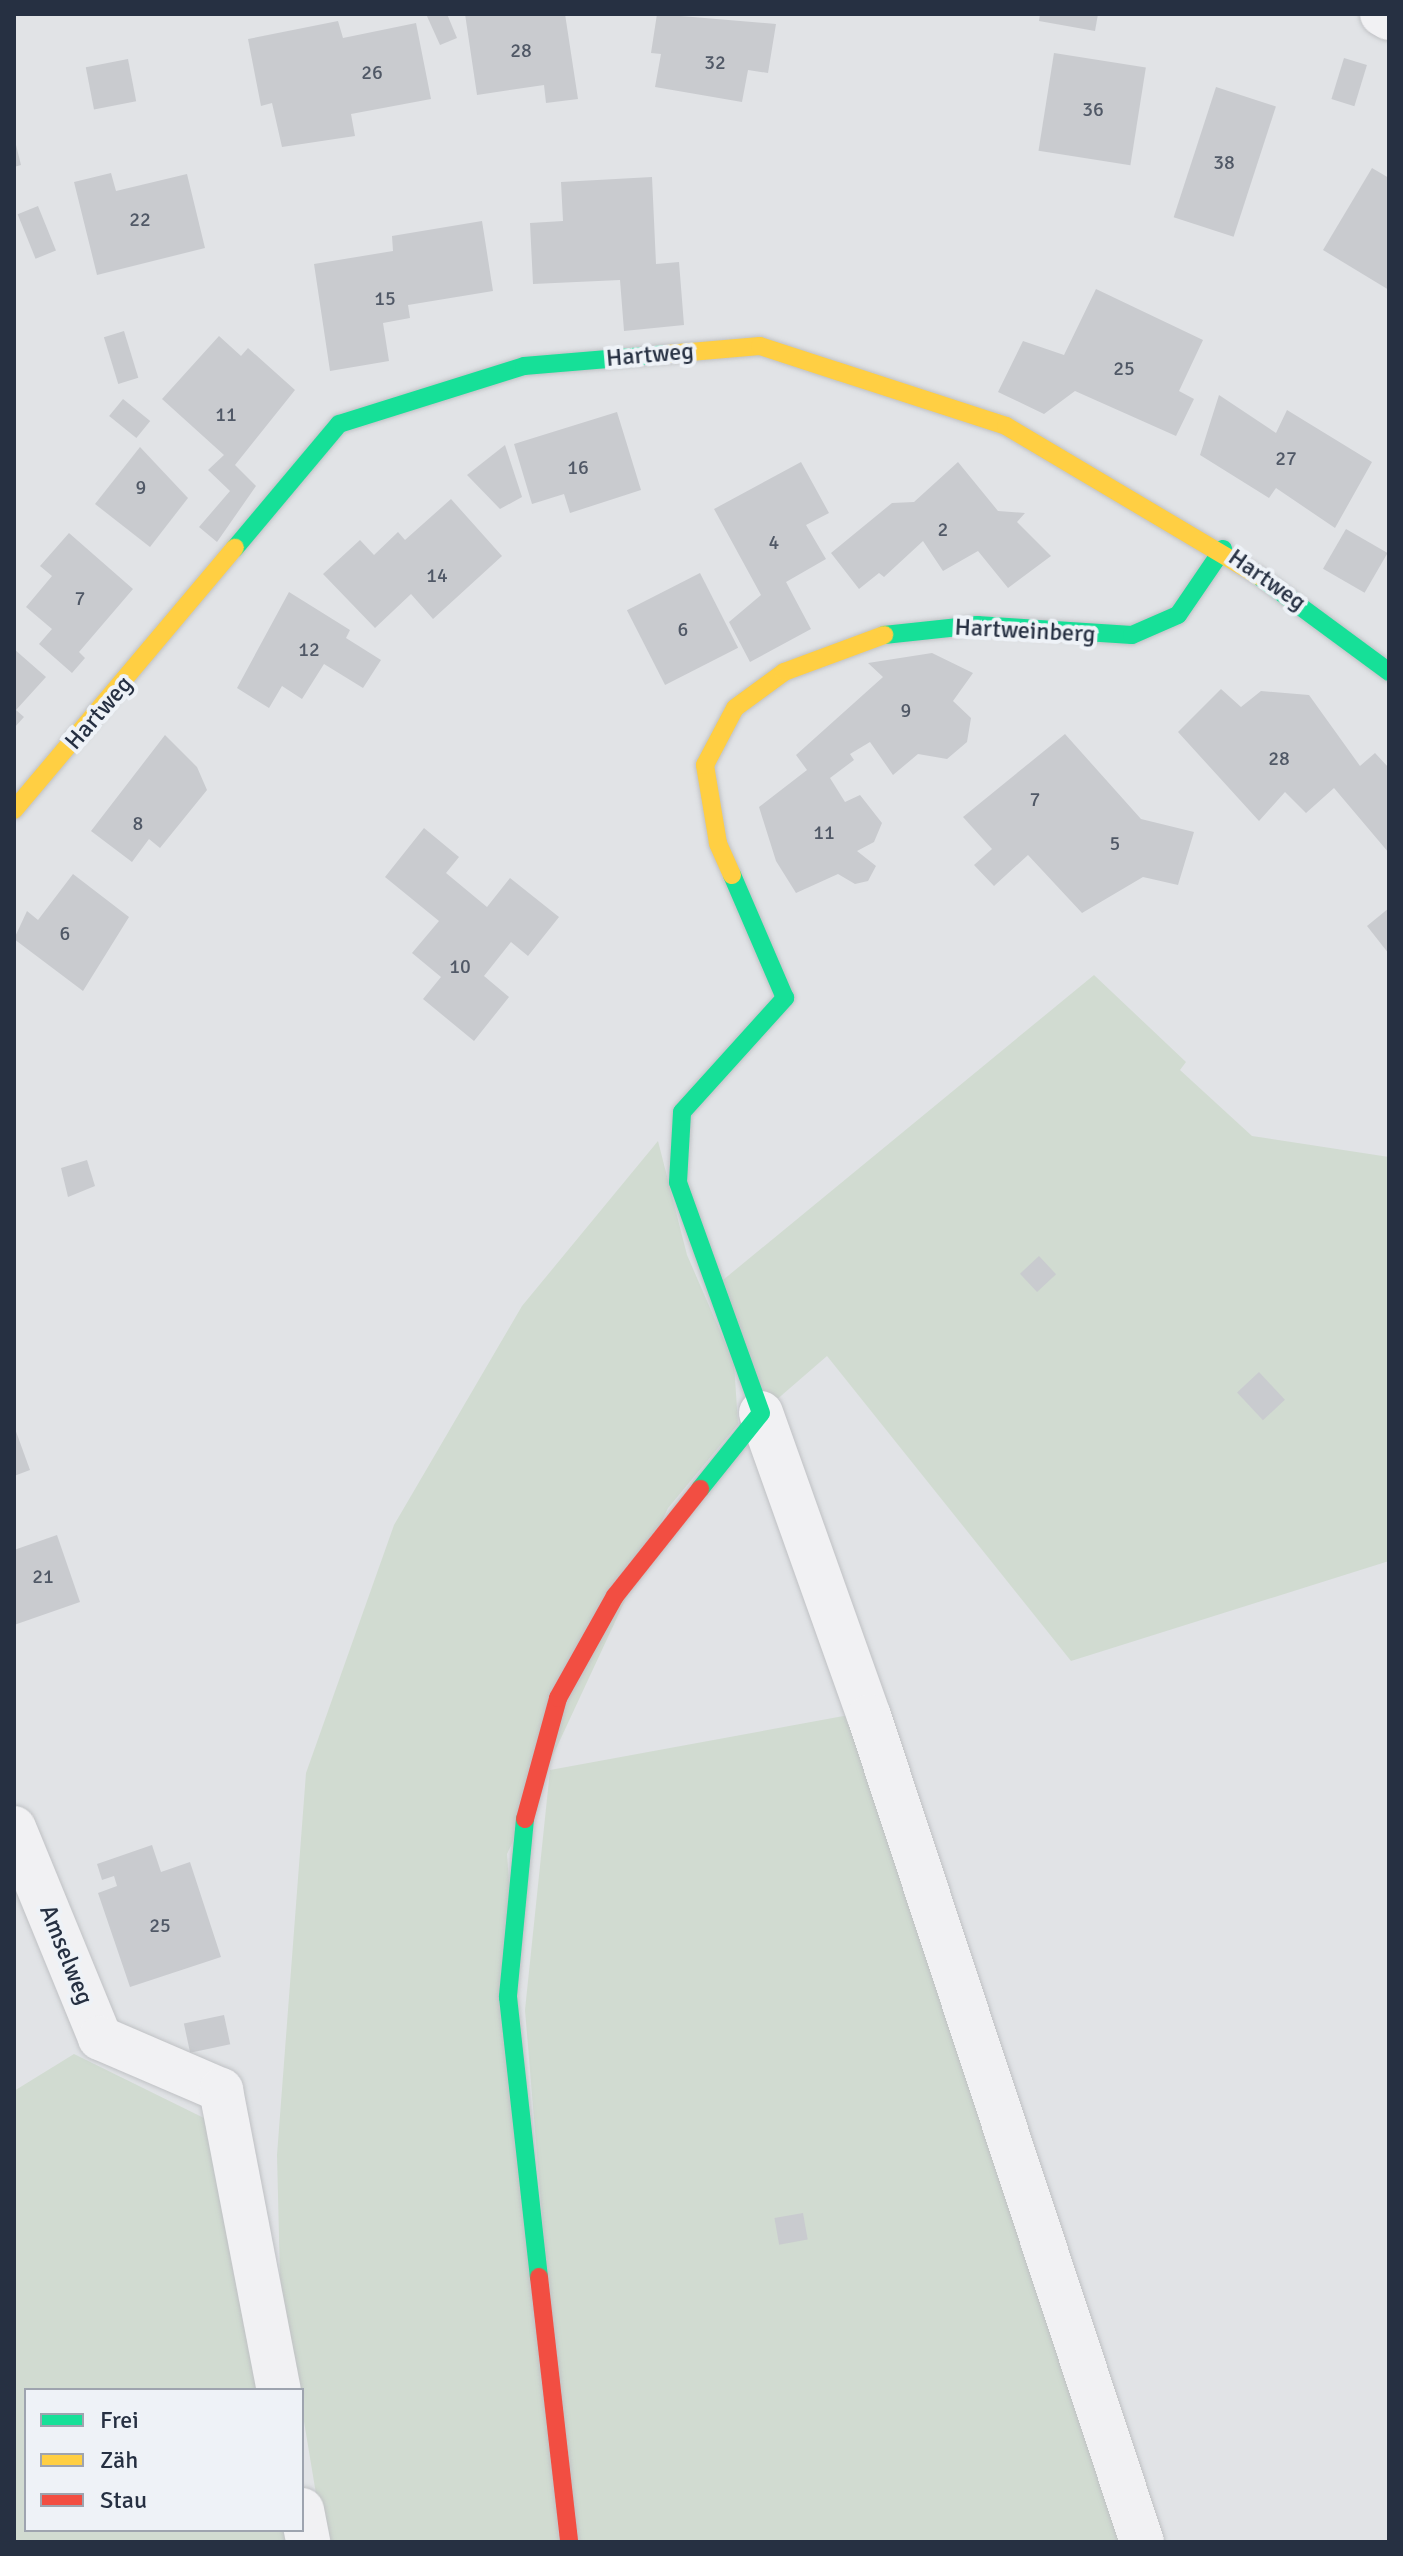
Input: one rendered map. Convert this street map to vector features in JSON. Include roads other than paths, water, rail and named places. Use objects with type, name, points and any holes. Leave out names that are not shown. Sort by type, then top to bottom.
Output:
[{"type":"street","points":[[1382,14],[1389,18]]},
{"type":"street","name":"Hartweg","points":[[14,810],[339,424],[524,366],[760,346],[1006,426],[1223,549],[1389,672]]},
{"type":"street","name":"Hartweinberg","points":[[761,1413],[678,1182],[682,1112],[785,998],[718,843],[705,765],[735,708],[784,672],[899,630],[977,625],[1132,635],[1178,615],[1223,549]]},
{"type":"street","points":[[569,2542],[508,1997],[522,1830],[558,1698],[615,1596],[761,1413]]},
{"type":"street","points":[[761,1413],[869,1716],[1142,2542]]},
{"type":"street","name":"Amselweg","points":[[14,1828],[100,2038],[221,2090],[279,2388]]},
{"type":"street","points":[[304,2521],[308,2542]]}]
